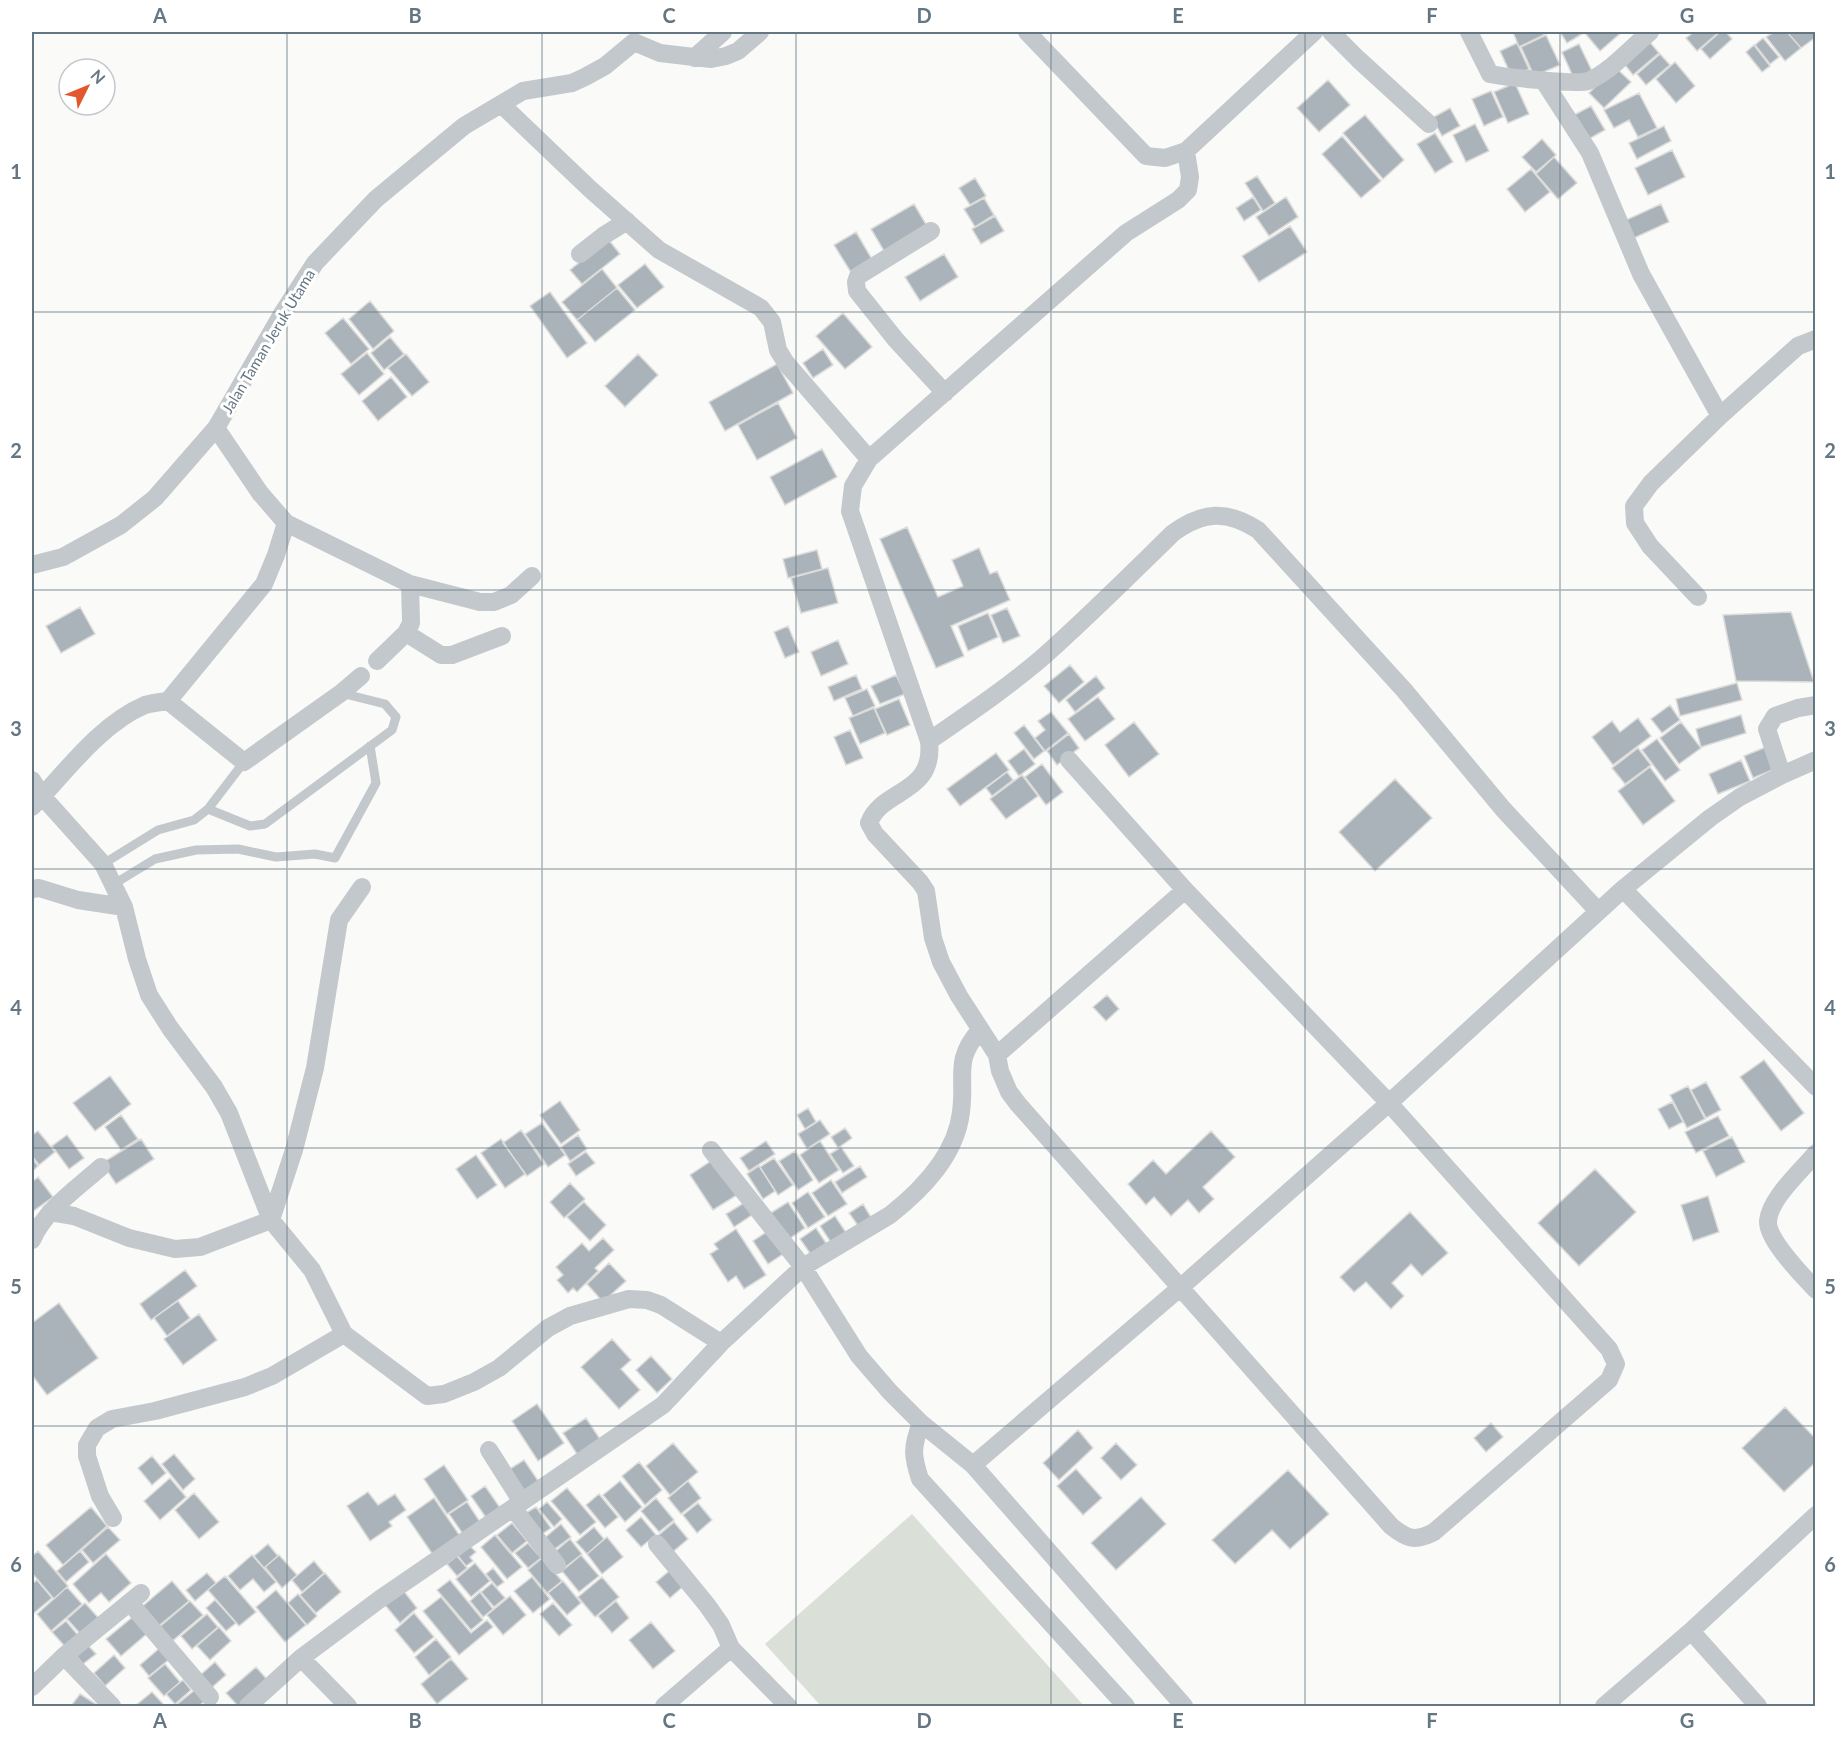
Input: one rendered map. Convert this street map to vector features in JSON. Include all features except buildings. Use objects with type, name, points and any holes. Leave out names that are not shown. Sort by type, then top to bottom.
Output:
[{"type":"street","name":"Jalan Taman Jeruk Utama","points":[[32,566],[63,557],[121,525],[155,498],[216,428],[282,314],[315,263],[376,199],[464,126],[523,91],[572,83],[585,77],[605,66],[650,32]]},
{"type":"street","points":[[694,58],[723,32]]},
{"type":"street","points":[[634,42],[660,53],[711,59],[738,51],[760,32]]},
{"type":"street","points":[[1028,32],[1146,156],[1166,158],[1186,151],[1314,32]]},
{"type":"street","points":[[1331,32],[1429,124]]},
{"type":"street","points":[[1470,32],[1490,74],[1585,83],[1600,76],[1650,32]]},
{"type":"street","points":[[1543,80],[1590,153],[1641,274],[1720,417]]},
{"type":"street","points":[[501,104],[590,189],[660,250],[761,308],[772,322],[778,350],[786,363],[869,459]]},
{"type":"street","points":[[1069,760],[1185,890],[1389,1103],[1609,1349],[1616,1364],[1609,1380],[1434,1532],[1424,1538],[1414,1539],[1403,1536],[1391,1526],[1018,1104],[1009,1092],[1000,1071],[997,1055],[959,996],[936,950],[926,891],[875,834],[869,823],[880,808],[923,774],[930,752],[929,741],[850,511],[853,486],[869,459],[1126,233],[1178,200],[1188,190],[1190,177],[1186,151]]},
{"type":"street","points":[[580,254],[627,221]]},
{"type":"street","points":[[931,231],[858,276],[856,287],[896,340],[945,393]]},
{"type":"street","points":[[1698,597],[1650,546],[1635,523],[1634,506],[1651,483],[1720,417],[1798,346],[1815,339]]},
{"type":"street","points":[[216,428],[260,493],[286,523],[410,584],[480,602],[494,602],[512,595],[532,576]]},
{"type":"street","points":[[929,741],[980,706],[1043,657],[1173,533],[1197,519],[1224,515],[1242,520],[1258,530],[1404,690],[1503,809],[1598,911]]},
{"type":"street","points":[[37,801],[92,743],[119,721],[146,705],[168,701],[264,584],[286,523]]},
{"type":"street","points":[[377,661],[406,633],[411,623],[410,584]]},
{"type":"street","points":[[406,633],[441,655],[452,655],[502,636]]},
{"type":"street","points":[[168,701],[244,762],[341,693],[361,676]]},
{"type":"street","points":[[1782,775],[1767,729],[1775,716],[1815,705]]},
{"type":"street","points":[[973,1465],[1181,1287],[1389,1103],[1623,889],[1710,818],[1740,797],[1815,760]]},
{"type":"street","points":[[32,780],[37,801],[103,864],[123,907],[149,995],[170,1028],[214,1087],[229,1113],[271,1220],[312,1270],[344,1334],[428,1396],[444,1394],[491,1372],[548,1328],[570,1316],[629,1299],[647,1300],[661,1305],[721,1343]]},
{"type":"street","points":[[271,1220],[294,1150],[315,1068],[339,920],[362,887]]},
{"type":"street","points":[[32,889],[39,888],[78,900],[123,907]]},
{"type":"street","points":[[1623,889],[1815,1087]]},
{"type":"street","points":[[997,1055],[1185,890]]},
{"type":"street","points":[[248,1707],[301,1658],[380,1599],[663,1405],[721,1343],[803,1267],[890,1215],[925,1183],[946,1156],[956,1137],[961,1112],[963,1057],[969,1043],[980,1030]]},
{"type":"street","points":[[711,1150],[803,1267],[859,1356],[921,1423],[973,1465],[1184,1707]]},
{"type":"street","points":[[1815,1153],[1778,1197],[1771,1210],[1768,1224],[1774,1238],[1815,1290]]},
{"type":"street","points":[[32,1240],[38,1226],[50,1212],[101,1167]]},
{"type":"street","points":[[50,1212],[74,1216],[129,1238],[174,1249],[200,1248],[271,1220]]},
{"type":"street","points":[[113,1518],[100,1496],[87,1456],[87,1445],[97,1428],[112,1419],[155,1411],[245,1387],[272,1376],[344,1334]]},
{"type":"street","points":[[921,1423],[915,1440],[913,1458],[920,1479],[1126,1707]]},
{"type":"street","points":[[489,1450],[518,1505],[557,1565]]},
{"type":"street","points":[[1604,1707],[1691,1631],[1815,1515]]},
{"type":"street","points":[[657,1544],[707,1605],[721,1625],[732,1648],[788,1707]]},
{"type":"street","points":[[32,1687],[64,1656],[135,1598],[210,1697]]},
{"type":"street","points":[[1691,1631],[1758,1707]]},
{"type":"street","points":[[664,1707],[732,1648]]},
{"type":"street","points":[[64,1656],[112,1707]]},
{"type":"street","points":[[301,1658],[348,1707]]},
{"type":"lane","points":[[208,809],[250,826],[265,824],[392,730],[396,717],[385,704],[341,693]]},
{"type":"lane","points":[[114,884],[155,859],[196,850],[238,849],[276,857],[315,854],[335,858],[376,783],[370,746]]},
{"type":"lane","points":[[103,864],[158,830],[188,822],[208,809],[244,762]]},
{"type":"shaded area","points":[[912,1514],[1084,1706],[821,1706],[765,1644]]}]
